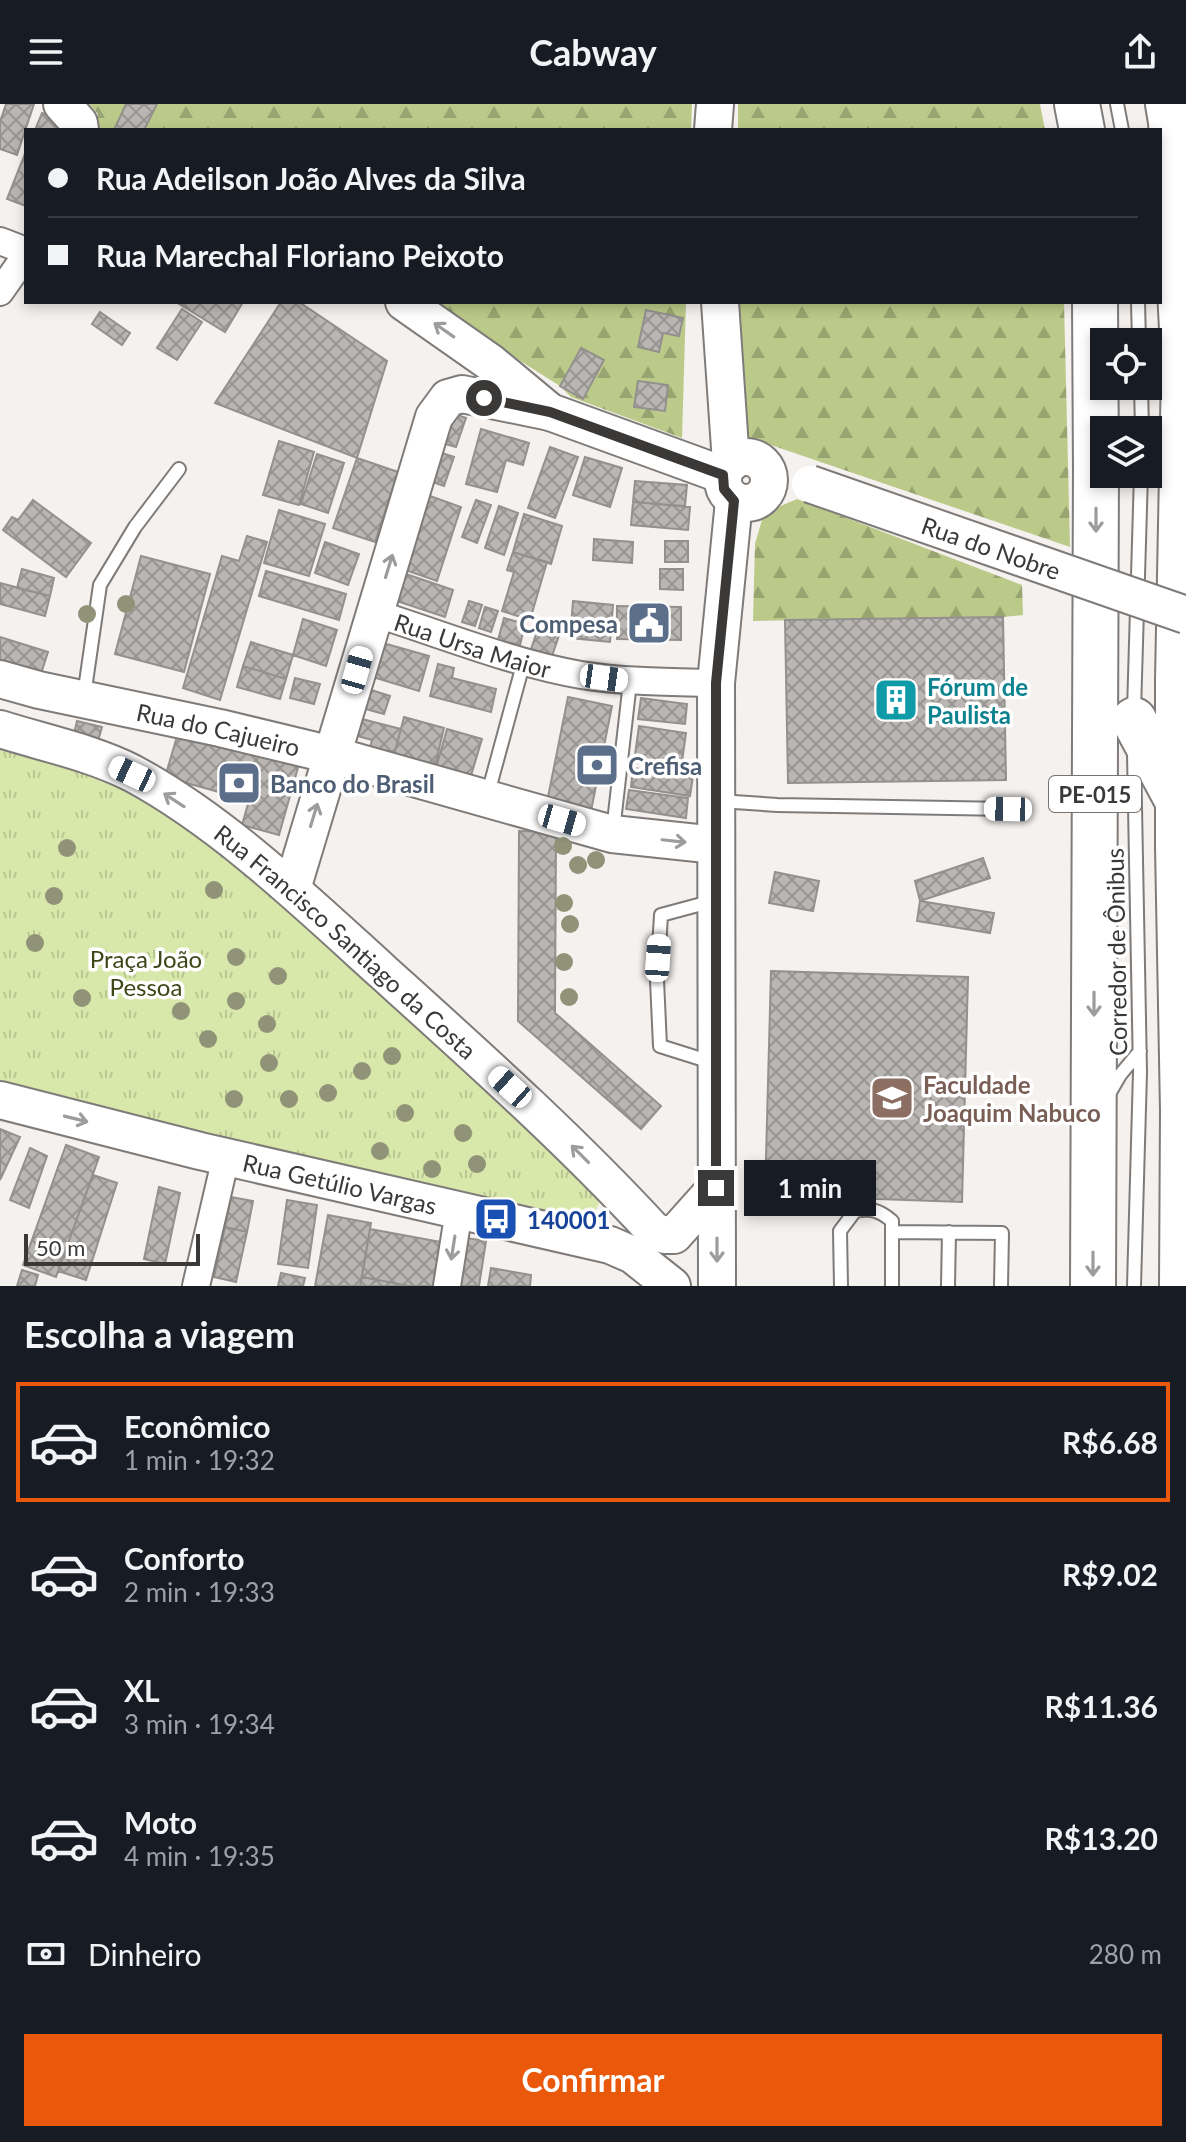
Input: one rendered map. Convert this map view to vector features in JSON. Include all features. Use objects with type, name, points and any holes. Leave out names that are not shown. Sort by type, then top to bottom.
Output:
[{"type":"highway","points":[[1077,104],[1107,128]]},
{"type":"highway","points":[[1169,113],[1184,369],[1178,801],[1184,1114],[1182,1286]]},
{"type":"highway","name":"PE-015","points":[[1093,1286],[1095,304]]},
{"type":"highway","points":[[1134,720],[1178,801]]},
{"type":"main road","points":[[62,104],[80,128]]},
{"type":"main road","points":[[407,304],[491,363],[550,412]]},
{"type":"main road","points":[[717,1286],[716,683],[742,479],[720,304]]},
{"type":"main road","points":[[484,398],[491,363]]},
{"type":"main road","points":[[292,889],[434,417],[448,398],[462,394],[550,412]]},
{"type":"main road","name":"Rua do Nobre","points":[[550,412],[742,479],[803,482],[1186,615]]},
{"type":"main road","name":"Rua do Cajueiro","points":[[0,679],[332,755],[612,834],[716,845]]},
{"type":"main road","points":[[13,733],[39,690]]},
{"type":"main road","name":"Rua Francisco Santiago da Costa","points":[[13,733],[82,752],[132,774],[192,811],[292,889],[529,1104],[654,1231],[674,1235],[716,1188]]},
{"type":"main road","name":"Rua Getúlio Vargas","points":[[0,1100],[226,1157],[599,1243],[633,1255],[672,1286]]},
{"type":"main road","points":[[599,1243],[617,1209],[616,1189]]},
{"type":"street","points":[[0,241],[24,252]]},
{"type":"street","points":[[0,292],[24,256]]},
{"type":"street","name":"Rua Ursa Maior","points":[[374,613],[524,661],[578,674],[630,682],[716,683]]},
{"type":"street","points":[[196,1286],[226,1157]]},
{"type":"street","points":[[447,1286],[459,1210]]},
{"type":"lane","points":[[1108,128],[1117,104]]},
{"type":"lane","points":[[1138,304],[1139,328]]},
{"type":"lane","points":[[84,699],[100,585],[135,527],[179,469]]},
{"type":"lane","name":"Corredor de Ônibus","points":[[1134,1286],[1140,1051],[1134,720],[1141,488]]},
{"type":"lane","points":[[486,798],[524,661]]},
{"type":"lane","points":[[612,834],[630,682]]},
{"type":"lane","points":[[716,801],[1008,809]]},
{"type":"lane","points":[[716,900],[661,915],[657,980],[660,1046],[716,1063]]},
{"type":"lane","points":[[1093,1119],[1120,1075],[1140,1051]]},
{"type":"lane","points":[[841,1286],[840,1231],[855,1211],[870,1208],[892,1221],[892,1286]]},
{"type":"lane","points":[[892,1232],[1002,1233],[1001,1286]]},
{"type":"lane","points":[[948,1286],[949,1232]]},
{"type":"green space","points":[[89,104],[692,104],[691,128],[97,128],[98,114]]},
{"type":"green space","points":[[738,104],[1040,104],[1045,128],[738,128]]},
{"type":"green space","points":[[430,304],[686,304],[682,438],[571,397],[560,386]]},
{"type":"green space","points":[[735,304],[1064,304],[1070,547],[733,432]]},
{"type":"green space","points":[[797,499],[1022,585],[1023,615],[753,621],[755,544],[764,513]]},
{"type":"green space","name":"Praça João Pessoa","points":[[0,729],[115,774],[210,836],[589,1179],[600,1200],[591,1224],[575,1230],[0,1083]]},
{"type":"building","points":[[6,104],[34,104],[17,155],[0,149],[0,122]]},
{"type":"building","points":[[126,104],[157,104],[145,128],[115,128]]},
{"type":"building","points":[[42,113],[64,122],[62,128],[36,128]]},
{"type":"building","points":[[24,156],[24,205],[7,199]]},
{"type":"building","points":[[179,304],[242,304],[225,332]]},
{"type":"building","points":[[280,304],[302,304],[387,361],[357,458],[215,403]]},
{"type":"building","points":[[182,309],[202,322],[177,360],[157,348]]},
{"type":"building","points":[[646,310],[683,318],[679,336],[663,333],[659,352],[638,347]]},
{"type":"building","points":[[100,312],[130,333],[122,345],[92,324]]},
{"type":"building","points":[[581,348],[604,360],[583,399],[560,386]]},
{"type":"building","points":[[638,381],[668,385],[665,411],[634,407]]},
{"type":"building","points":[[445,411],[466,418],[456,447],[435,441]]},
{"type":"building","points":[[481,429],[529,443],[523,465],[506,460],[497,492],[466,484]]},
{"type":"building","points":[[279,441],[314,452],[299,505],[263,495]]},
{"type":"building","points":[[550,447],[578,457],[555,518],[528,508]]},
{"type":"building","points":[[433,450],[454,457],[444,486],[424,479]]},
{"type":"building","points":[[317,454],[344,463],[328,513],[301,504]]},
{"type":"building","points":[[585,457],[622,468],[610,507],[573,495]]},
{"type":"building","points":[[357,458],[398,472],[375,542],[333,528]]},
{"type":"building","points":[[635,481],[687,485],[685,506],[633,502]]},
{"type":"building","points":[[430,496],[461,507],[437,581],[405,570]]},
{"type":"building","points":[[33,500],[91,543],[66,577],[3,530],[12,517],[18,520]]},
{"type":"building","points":[[476,500],[491,505],[477,543],[462,537]]},
{"type":"building","points":[[633,502],[690,507],[688,530],[631,525]]},
{"type":"building","points":[[499,506],[518,513],[504,555],[485,548]]},
{"type":"building","points":[[279,510],[325,524],[309,576],[264,563]]},
{"type":"building","points":[[524,514],[562,526],[551,564],[513,552]]},
{"type":"building","points":[[247,536],[267,542],[220,700],[183,688],[222,556],[239,561]]},
{"type":"building","points":[[594,539],[633,542],[632,563],[593,560]]},
{"type":"building","points":[[665,541],[688,541],[688,562],[665,562]]},
{"type":"building","points":[[325,542],[359,554],[348,585],[315,573]]},
{"type":"building","points":[[513,552],[547,562],[530,620],[502,611],[514,572],[507,570]]},
{"type":"building","points":[[141,556],[210,574],[184,672],[115,654]]},
{"type":"building","points":[[22,569],[54,578],[50,596],[17,588]]},
{"type":"building","points":[[660,569],[683,569],[683,590],[660,589]]},
{"type":"building","points":[[266,571],[346,594],[339,620],[259,596]]},
{"type":"building","points":[[397,571],[453,590],[445,617],[388,598]]},
{"type":"building","points":[[0,583],[50,596],[45,616],[0,604]]},
{"type":"building","points":[[469,601],[482,605],[475,626],[462,622]]},
{"type":"building","points":[[573,601],[613,605],[610,642],[570,638]]},
{"type":"building","name":"Compesa","points":[[617,606],[681,607],[681,640],[617,639]]},
{"type":"building","points":[[485,607],[498,611],[491,632],[479,628]]},
{"type":"building","name":"Fórum de Paulista","points":[[1003,617],[1006,780],[788,783],[785,620]]},
{"type":"building","points":[[504,618],[525,624],[520,645],[498,640]]},
{"type":"building","points":[[303,619],[337,630],[326,666],[293,655]]},
{"type":"building","points":[[541,620],[562,627],[552,656],[531,649]]},
{"type":"building","points":[[0,637],[48,652],[39,680],[0,668]]},
{"type":"building","points":[[251,642],[293,655],[286,679],[243,666]]},
{"type":"building","points":[[383,643],[429,656],[419,691],[373,677]]},
{"type":"building","points":[[438,664],[454,668],[452,678],[496,689],[491,712],[430,696]]},
{"type":"building","points":[[243,666],[286,679],[280,699],[237,687]]},
{"type":"building","points":[[295,678],[320,684],[314,704],[290,698]]},
{"type":"building","points":[[368,689],[390,696],[384,714],[362,708]]},
{"type":"building","points":[[568,697],[612,706],[590,816],[546,807]]},
{"type":"building","points":[[641,698],[687,704],[685,724],[638,719]]},
{"type":"building","points":[[404,717],[444,728],[434,770],[393,759]]},
{"type":"building","points":[[358,718],[401,729],[393,759],[369,752],[372,740],[354,735]]},
{"type":"building","points":[[77,721],[102,727],[96,748],[72,742]]},
{"type":"building","points":[[639,726],[686,733],[681,769],[634,762]]},
{"type":"building","points":[[447,729],[482,739],[470,779],[436,768]]},
{"type":"building","name":"Banco do Brasil","points":[[179,730],[299,764],[279,835],[242,825],[250,797],[227,790],[226,794],[165,777]]},
{"type":"building","points":[[633,768],[693,776],[690,796],[631,787]]},
{"type":"building","points":[[629,790],[688,798],[686,818],[626,809]]},
{"type":"building","points":[[519,831],[556,832],[555,1013],[661,1106],[641,1129],[518,1021]]},
{"type":"building","points":[[983,858],[990,878],[920,901],[915,881]]},
{"type":"building","points":[[775,872],[819,881],[813,911],[769,903]]},
{"type":"building","points":[[920,901],[994,913],[990,933],[917,921]]},
{"type":"building","points":[[771,971],[968,977],[962,1202],[765,1195]]},
{"type":"building","points":[[0,1129],[20,1137],[0,1180]]},
{"type":"building","points":[[66,1145],[99,1157],[56,1277],[23,1265]]},
{"type":"building","points":[[30,1148],[47,1156],[29,1208],[10,1200]]},
{"type":"building","points":[[93,1175],[117,1183],[86,1280],[58,1271]]},
{"type":"building","points":[[159,1187],[180,1193],[165,1264],[144,1259]]},
{"type":"building","points":[[231,1197],[253,1201],[247,1232],[225,1227]]},
{"type":"building","points":[[287,1200],[317,1205],[308,1268],[278,1264]]},
{"type":"building","points":[[328,1215],[371,1223],[360,1286],[315,1286]]},
{"type":"building","points":[[225,1227],[247,1232],[236,1282],[214,1277]]},
{"type":"building","points":[[370,1229],[441,1242],[433,1286],[409,1286],[362,1277]]},
{"type":"building","points":[[460,1237],[486,1241],[479,1286],[453,1286]]},
{"type":"building","points":[[491,1268],[531,1275],[530,1286],[488,1286]]},
{"type":"building","points":[[22,1270],[38,1275],[35,1286],[17,1286]]},
{"type":"building","points":[[281,1273],[305,1278],[303,1286],[278,1286]]},
{"type":"building","points":[[362,1277],[409,1286],[360,1286]]},
{"type":"place","name":"Compesa","points":[[649,623]]},
{"type":"place","name":"Fórum de Paulista","points":[[896,700]]},
{"type":"place","name":"Crefisa","points":[[597,765]]},
{"type":"place","name":"Banco do Brasil","points":[[239,783]]},
{"type":"place","name":"Faculdade Joaquim Nabuco","points":[[892,1098]]},
{"type":"place","name":"140001","points":[[496,1219]]},
{"type":"route","points":[[484,398],[550,412],[723,475],[724,489],[734,501],[716,683],[716,1188]]}]
